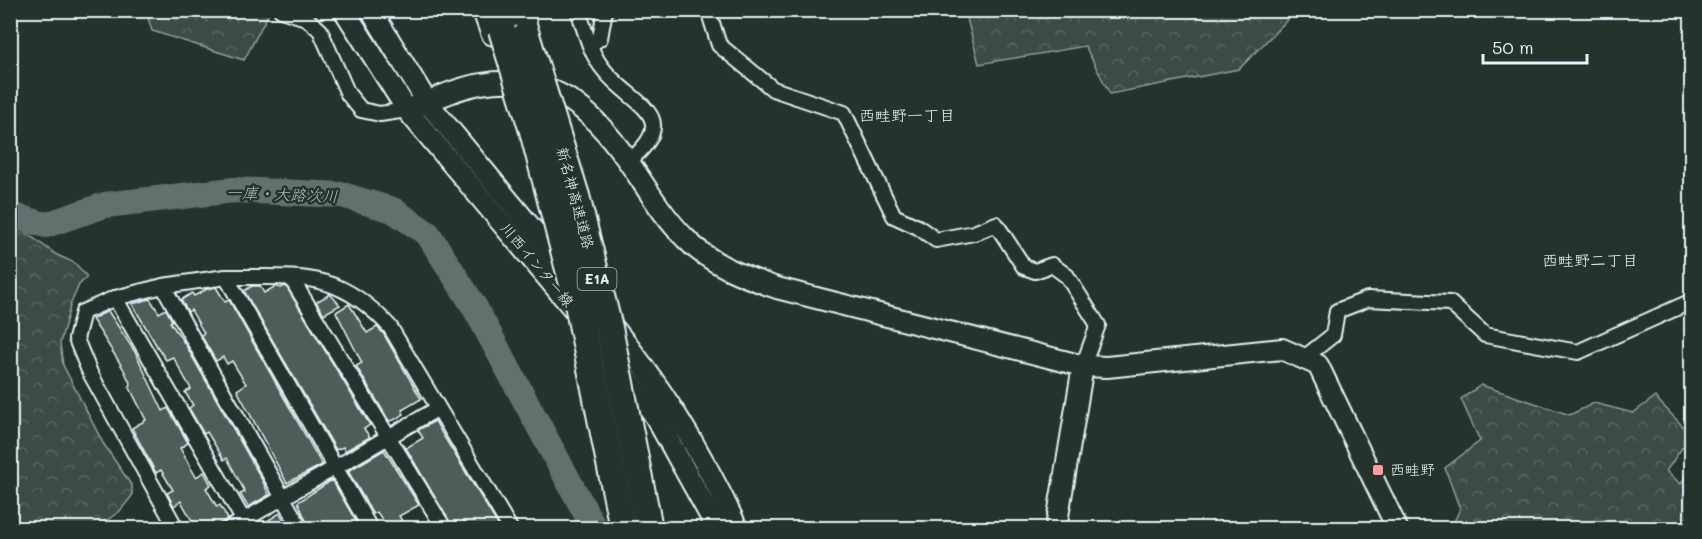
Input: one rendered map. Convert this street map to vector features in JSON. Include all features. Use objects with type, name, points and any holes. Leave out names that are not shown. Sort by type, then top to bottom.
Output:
[{"type":"highway","name":"新名神高速道路","points":[[504,21],[578,304],[623,528]]},
{"type":"highway","name":"新名神高速道路","points":[[504,21],[576,196],[603,306],[649,528]]},
{"type":"street","points":[[281,10],[306,18],[320,30],[348,94],[361,110],[380,114],[407,110],[478,84],[502,82],[532,86],[568,96],[596,119],[654,202],[686,240],[710,258],[744,277],[777,288],[1083,366],[1107,367],[1282,349],[1304,358],[1318,365],[1396,528]]},
{"type":"street","name":"川西インター線","points":[[344,10],[407,110],[605,348],[655,416],[717,528]]},
{"type":"street","name":"川西インター線","points":[[371,10],[427,102],[625,341],[670,406],[719,489],[737,528]]},
{"type":"street","points":[[578,10],[590,45],[604,70],[644,105],[651,118],[653,132],[648,146],[628,162]]},
{"type":"street","points":[[590,45],[600,38],[605,10]]},
{"type":"street","points":[[708,10],[719,45],[773,89],[844,113],[894,216],[918,227],[936,240],[974,233],[996,224],[1023,267],[1035,271],[1053,265],[1067,276],[1098,325],[1083,366],[1056,528]]},
{"type":"street","points":[[226,277],[370,528]]},
{"type":"street","points":[[176,528],[90,373],[76,339],[83,312],[115,297],[163,286],[226,277],[309,278],[342,288],[371,306],[390,327],[510,528]]},
{"type":"street","points":[[291,278],[444,528]]},
{"type":"street","points":[[163,286],[300,528]]},
{"type":"street","points":[[115,297],[246,524]]},
{"type":"street","points":[[1304,358],[1334,335],[1336,311],[1368,299],[1450,303],[1485,335],[1578,352],[1692,301]]},
{"type":"street","points":[[230,528],[246,524],[281,498],[437,409]]},
{"type":"green space","points":[[146,10],[270,11],[244,60],[152,31]]},
{"type":"green space","points":[[965,10],[1296,11],[1239,69],[1110,94],[1085,46],[979,64]]},
{"type":"green space","points":[[10,227],[22,230],[57,255],[75,263],[87,277],[79,285],[71,303],[60,343],[63,365],[103,443],[132,486],[132,496],[119,512],[95,528],[11,528]]},
{"type":"green space","points":[[1481,385],[1570,415],[1594,403],[1633,413],[1655,397],[1691,435],[1666,471],[1681,484],[1691,466],[1691,528],[1451,528],[1460,509],[1445,468],[1480,441],[1461,399]]},
{"type":"building","points":[[252,286],[260,286],[264,293],[276,286],[280,288],[286,286],[370,425],[364,429],[370,437],[345,451],[343,447],[336,450],[244,291]]},
{"type":"building","points":[[216,287],[225,302],[229,300],[322,465],[287,483],[237,390],[246,384],[232,361],[227,364],[223,357],[216,361],[201,335],[204,333],[191,310],[188,312],[181,300],[192,293],[194,296]]},
{"type":"building","points":[[330,294],[340,305],[324,314],[316,302]]},
{"type":"building","points":[[150,299],[159,313],[166,309],[172,321],[170,322],[185,344],[261,478],[269,495],[248,507],[240,494],[245,492],[227,458],[224,460],[207,432],[204,434],[189,408],[193,405],[185,392],[191,389],[173,357],[166,360],[132,304]]},
{"type":"building","points":[[349,304],[367,333],[377,327],[383,333],[421,399],[402,410],[404,414],[394,420],[389,421],[356,366],[362,363],[336,312]]},
{"type":"building","points":[[108,311],[135,352],[163,411],[168,408],[188,443],[180,448],[196,477],[204,472],[211,485],[206,488],[217,507],[220,505],[228,519],[211,528],[196,528],[181,501],[174,506],[167,493],[173,490],[161,470],[156,473],[132,428],[146,420],[123,368],[92,319]]},
{"type":"building","points":[[435,421],[500,528],[453,528],[406,448],[423,438],[418,430]]},
{"type":"building","points":[[384,450],[419,505],[399,516],[406,528],[388,528],[377,512],[373,514],[348,471]]},
{"type":"building","points":[[332,480],[357,523],[348,528],[309,528],[298,502]]},
{"type":"building","points":[[280,513],[290,528],[271,528],[267,521]]},
{"type":"waterway","name":"一庫・大路次川","points":[[10,215],[46,225],[105,205],[234,190],[342,195],[393,210],[428,234],[474,306],[594,528]]},
{"type":"place","name":"西畦野","points":[[1378,470]]},
{"type":"district","name":"西畦野一丁目","points":[[907,115]]},
{"type":"district","name":"西畦野二丁目","points":[[1590,260]]}]
